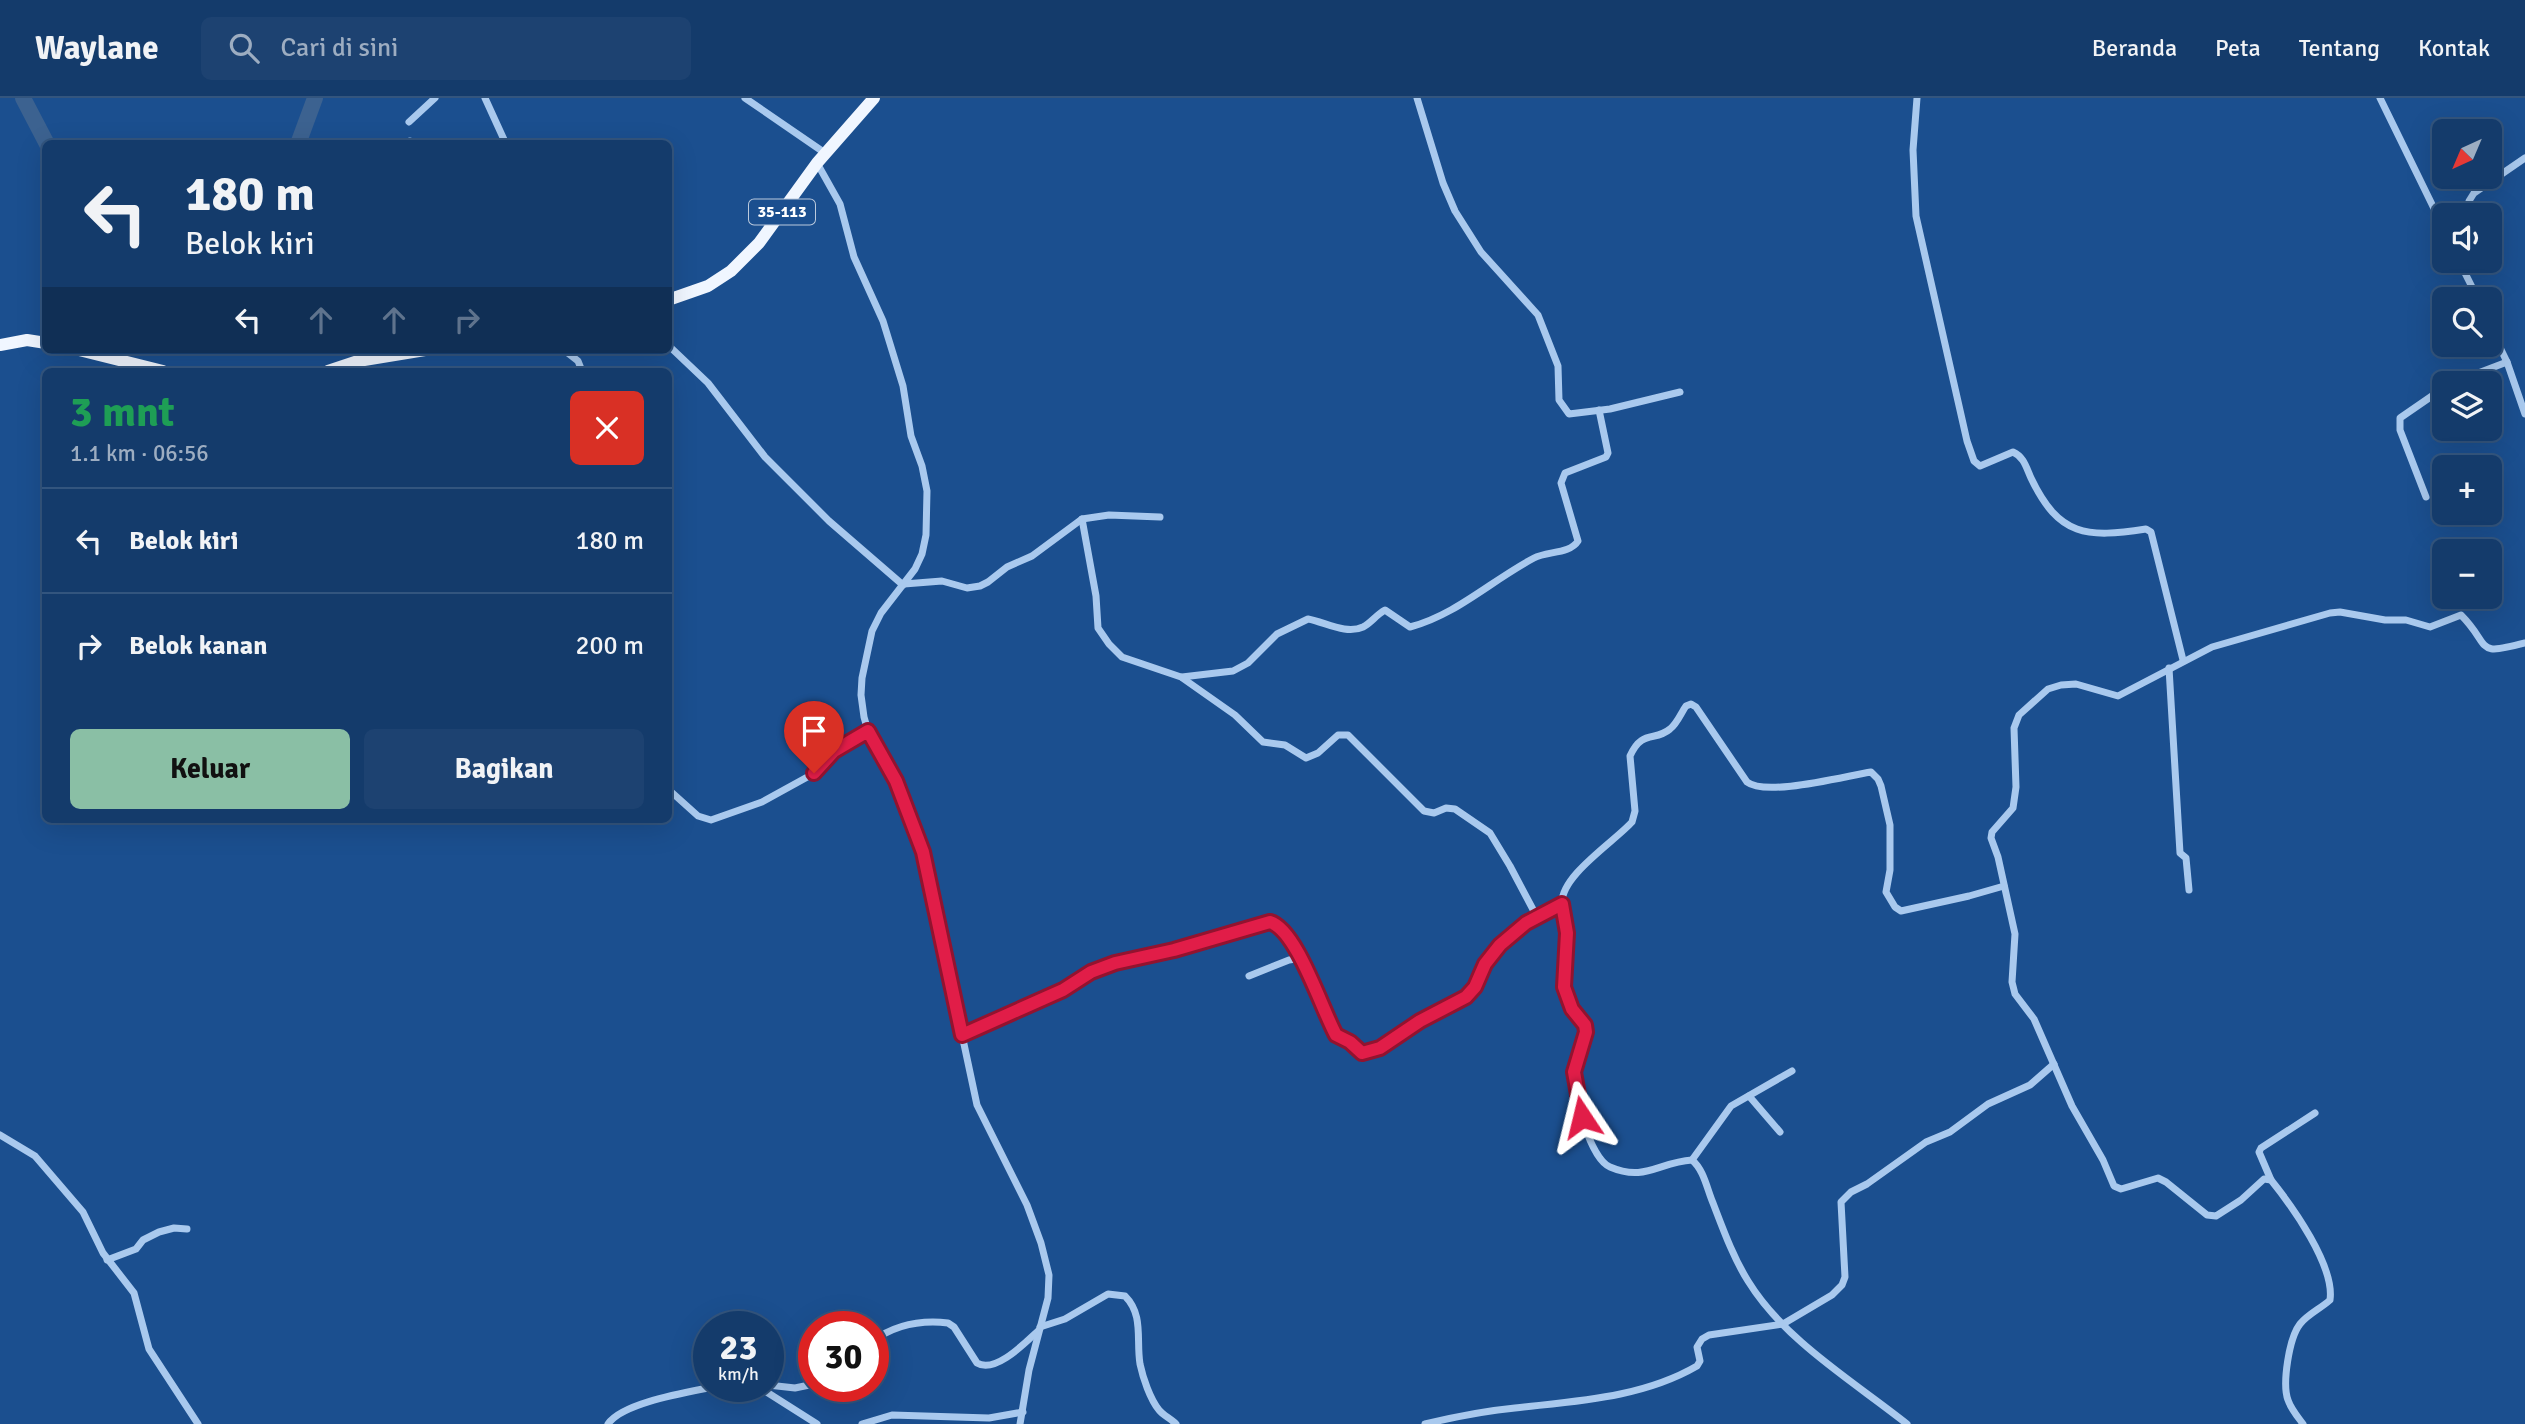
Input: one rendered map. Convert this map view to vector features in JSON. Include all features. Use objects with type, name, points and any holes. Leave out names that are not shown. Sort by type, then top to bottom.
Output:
[{"type":"main road","name":"35-113","points":[[672,299],[708,286],[731,271],[759,243],[821,158],[874,98]]},
{"type":"main road","points":[[0,345],[27,340],[42,342]]},
{"type":"main road","points":[[95,354],[151,368]]},
{"type":"main road","points":[[337,368],[358,361],[401,354]]},
{"type":"street","points":[[408,122],[435,98]]},
{"type":"street","points":[[485,98],[504,140]]},
{"type":"street","points":[[745,98],[821,158],[840,204],[854,257],[883,321],[903,386],[911,436],[922,466],[927,491],[926,535],[922,554],[904,585],[881,613],[872,631],[865,656],[861,695],[868,731],[896,781],[923,852],[977,1105],[1027,1205],[1049,1275],[1048,1298],[1039,1328],[1020,1424]]},
{"type":"street","points":[[1417,98],[1443,183],[1455,211],[1481,253],[1538,315],[1558,366],[1559,400],[1562,407],[1569,414],[1599,411],[1680,391]]},
{"type":"street","points":[[1917,98],[1913,150],[1916,216],[1928,277],[1974,461],[1980,466],[2013,452],[2022,457],[2034,483],[2054,514],[2073,529],[2088,534],[2146,529],[2151,532],[2182,660]]},
{"type":"street","points":[[2380,98],[2432,204]]},
{"type":"street","points":[[2469,203],[2474,193],[2525,158]]},
{"type":"street","points":[[672,349],[708,383],[765,457],[829,520],[904,585],[942,581],[968,588],[980,586],[1007,567],[1032,556],[1082,519],[1109,516],[1160,517]]},
{"type":"street","points":[[2502,352],[2522,396],[2525,414]]},
{"type":"street","points":[[569,354],[581,368]]},
{"type":"street","points":[[2483,371],[2507,362]]},
{"type":"street","points":[[2426,497],[2400,430],[2400,418],[2432,396]]},
{"type":"street","points":[[1181,677],[1233,671],[1248,663],[1277,634],[1308,619],[1354,630],[1366,625],[1385,610],[1410,627],[1422,624],[1461,605],[1536,556],[1573,547],[1578,541],[1561,483],[1565,472],[1606,457],[1608,453],[1599,411]]},
{"type":"street","points":[[1082,519],[1096,596],[1098,628],[1122,657],[1181,677],[1235,715],[1263,742],[1285,745],[1306,758],[1318,753],[1338,735],[1348,735],[1424,811],[1434,813],[1446,808],[1455,809],[1490,833],[1538,917]]},
{"type":"street","points":[[2271,1180],[2264,1179],[2241,1200],[2216,1216],[2207,1215],[2158,1178],[2121,1189],[2114,1186],[2103,1160],[2072,1106],[2034,1019],[2015,994],[2012,982],[2015,934],[1991,838],[1992,832],[2013,808],[2016,787],[2014,728],[2019,715],[2048,689],[2060,685],[2076,684],[2118,696],[2182,660],[2212,647],[2320,615],[2340,612],[2371,619],[2406,620],[2430,627],[2460,615],[2481,643],[2490,649],[2507,649],[2525,643]]},
{"type":"street","points":[[2169,668],[2180,853],[2186,858],[2189,890]]},
{"type":"street","points":[[1907,1424],[1822,1360],[1783,1324],[1748,1281],[1723,1228],[1700,1169],[1692,1160],[1681,1160],[1635,1174],[1608,1167],[1596,1154],[1582,1117],[1574,1077],[1576,1061],[1586,1032],[1585,1025],[1572,1009],[1564,987],[1567,933],[1562,904],[1563,892],[1578,872],[1632,822],[1635,811],[1630,756],[1634,748],[1641,740],[1670,730],[1686,706],[1691,705],[1696,707],[1747,782],[1754,788],[1776,788],[1871,772],[1875,774],[1881,786],[1890,825],[1890,870],[1886,892],[1900,911],[2004,886]]},
{"type":"street","points":[[672,793],[698,816],[711,820],[762,802],[810,775],[834,751],[868,731]]},
{"type":"street","points":[[962,1035],[1063,990],[1091,972],[1115,963],[1174,950],[1270,922],[1278,924],[1288,937],[1317,990],[1336,1035],[1350,1042],[1362,1053],[1380,1048],[1420,1021],[1466,997],[1475,987],[1485,964],[1500,945],[1526,923],[1562,904]]},
{"type":"street","points":[[1249,976],[1289,960],[1296,959],[1302,963]]},
{"type":"street","points":[[1424,1424],[1513,1408],[1590,1400],[1633,1390],[1697,1366],[1700,1361],[1697,1347],[1702,1339],[1709,1335],[1783,1324],[1832,1295],[1842,1285],[1845,1269],[1841,1202],[1844,1197],[1926,1142],[1950,1132],[1988,1104],[2030,1085],[2054,1065]]},
{"type":"street","points":[[1692,1160],[1727,1110],[1791,1071]]},
{"type":"street","points":[[1749,1096],[1780,1132]]},
{"type":"street","points":[[2299,1422],[2288,1402],[2286,1388],[2291,1342],[2306,1316],[2330,1300],[2332,1288],[2326,1270],[2295,1210],[2271,1180],[2259,1153],[2261,1148],[2315,1113]]},
{"type":"street","points":[[0,1135],[39,1160],[83,1212],[107,1260],[134,1293],[149,1349],[198,1424]]},
{"type":"street","points":[[107,1260],[136,1249],[143,1240],[159,1232],[187,1228]]},
{"type":"street","points":[[889,1330],[904,1325],[948,1323],[954,1327],[977,1363],[991,1367],[1023,1346],[1039,1328],[1065,1319],[1108,1294],[1125,1296],[1134,1307],[1140,1331],[1140,1363],[1154,1401],[1160,1411],[1176,1424]]},
{"type":"street","points":[[607,1424],[621,1411],[693,1392]]},
{"type":"street","points":[[782,1402],[817,1424]]},
{"type":"street","points":[[862,1424],[892,1415],[989,1418],[1023,1412]]},
{"type":"waterway","points":[[23,98],[45,140]]},
{"type":"waterway","points":[[299,140],[315,98]]},
{"type":"route","points":[[814,773],[834,751],[868,731],[896,781],[923,852],[962,1035],[1063,990],[1091,972],[1115,963],[1174,950],[1270,922],[1278,924],[1288,937],[1317,990],[1336,1035],[1350,1042],[1362,1053],[1380,1048],[1420,1021],[1466,997],[1475,987],[1485,964],[1500,945],[1526,923],[1562,904],[1567,933],[1564,987],[1566,997],[1585,1025],[1586,1032],[1574,1072],[1582,1117]]}]
